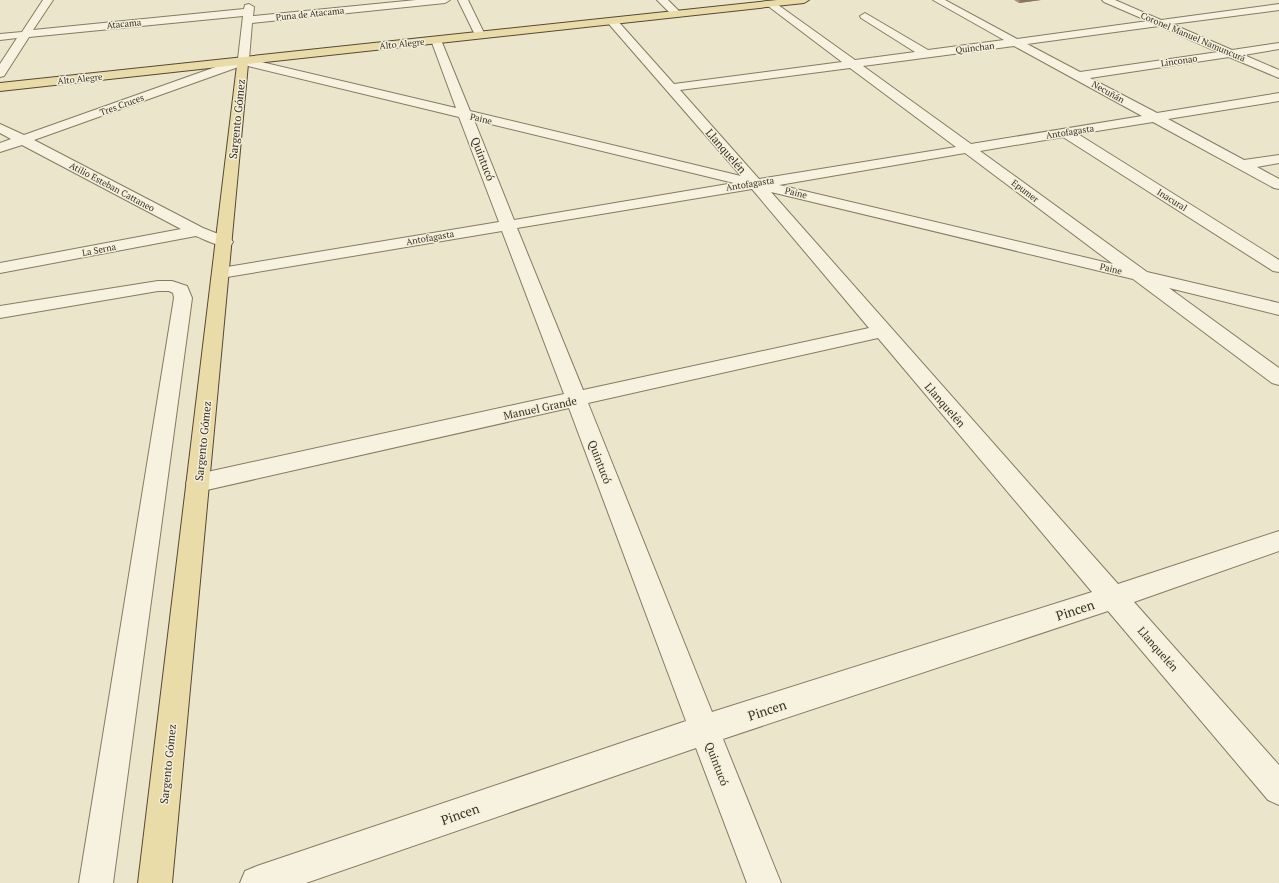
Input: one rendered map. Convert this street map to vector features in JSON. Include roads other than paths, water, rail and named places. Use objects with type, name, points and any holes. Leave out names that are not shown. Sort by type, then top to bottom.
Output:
[{"type":"main road","name":"Alto Alegre","points":[[0,88],[804,0]]},
{"type":"main road","name":"Sargento Gómez","points":[[155,883],[225,242],[243,61]]},
{"type":"street","points":[[0,73],[48,0]]},
{"type":"street","name":"Sargento Gómez","points":[[243,61],[250,0]]},
{"type":"street","name":"Puna de Atacama","points":[[248,16],[445,0]]},
{"type":"street","points":[[463,0],[480,36]]},
{"type":"street","points":[[662,0],[677,14]]},
{"type":"street","name":"Necuñán","points":[[938,0],[1279,185]]},
{"type":"street","name":"Coronel Manuel Namuncurá","points":[[1106,0],[1279,74]]},
{"type":"street","name":"Epumer","points":[[771,4],[1279,378]]},
{"type":"street","name":"Quinchan","points":[[670,88],[1279,7]]},
{"type":"street","name":"Atacama","points":[[0,37],[248,16]]},
{"type":"street","points":[[865,16],[926,54]]},
{"type":"street","name":"Llanquelén","points":[[612,21],[755,183],[881,331],[1114,597],[1279,789]]},
{"type":"street","name":"Quintucó","points":[[436,40],[764,883]]},
{"type":"street","name":"Linconao","points":[[1079,76],[1279,46]]},
{"type":"street","name":"Paine","points":[[243,61],[1279,309]]},
{"type":"street","name":"Tres Cruces","points":[[0,148],[243,61]]},
{"type":"street","name":"Antofagasta","points":[[221,273],[1279,96]]},
{"type":"street","name":"Atilio Esteban Cattaneo","points":[[0,128],[197,231],[225,242]]},
{"type":"street","name":"Inacural","points":[[1066,132],[1279,267]]},
{"type":"street","points":[[1244,165],[1279,159]]},
{"type":"street","name":"La Serna","points":[[0,268],[197,231]]},
{"type":"street","points":[[0,312],[158,286],[172,286],[181,290],[182,298],[96,883]]},
{"type":"street","name":"Manuel Grande","points":[[198,483],[881,331]]},
{"type":"street","name":"Pincen","points":[[257,883],[704,730],[1114,597],[1279,541]]}]
